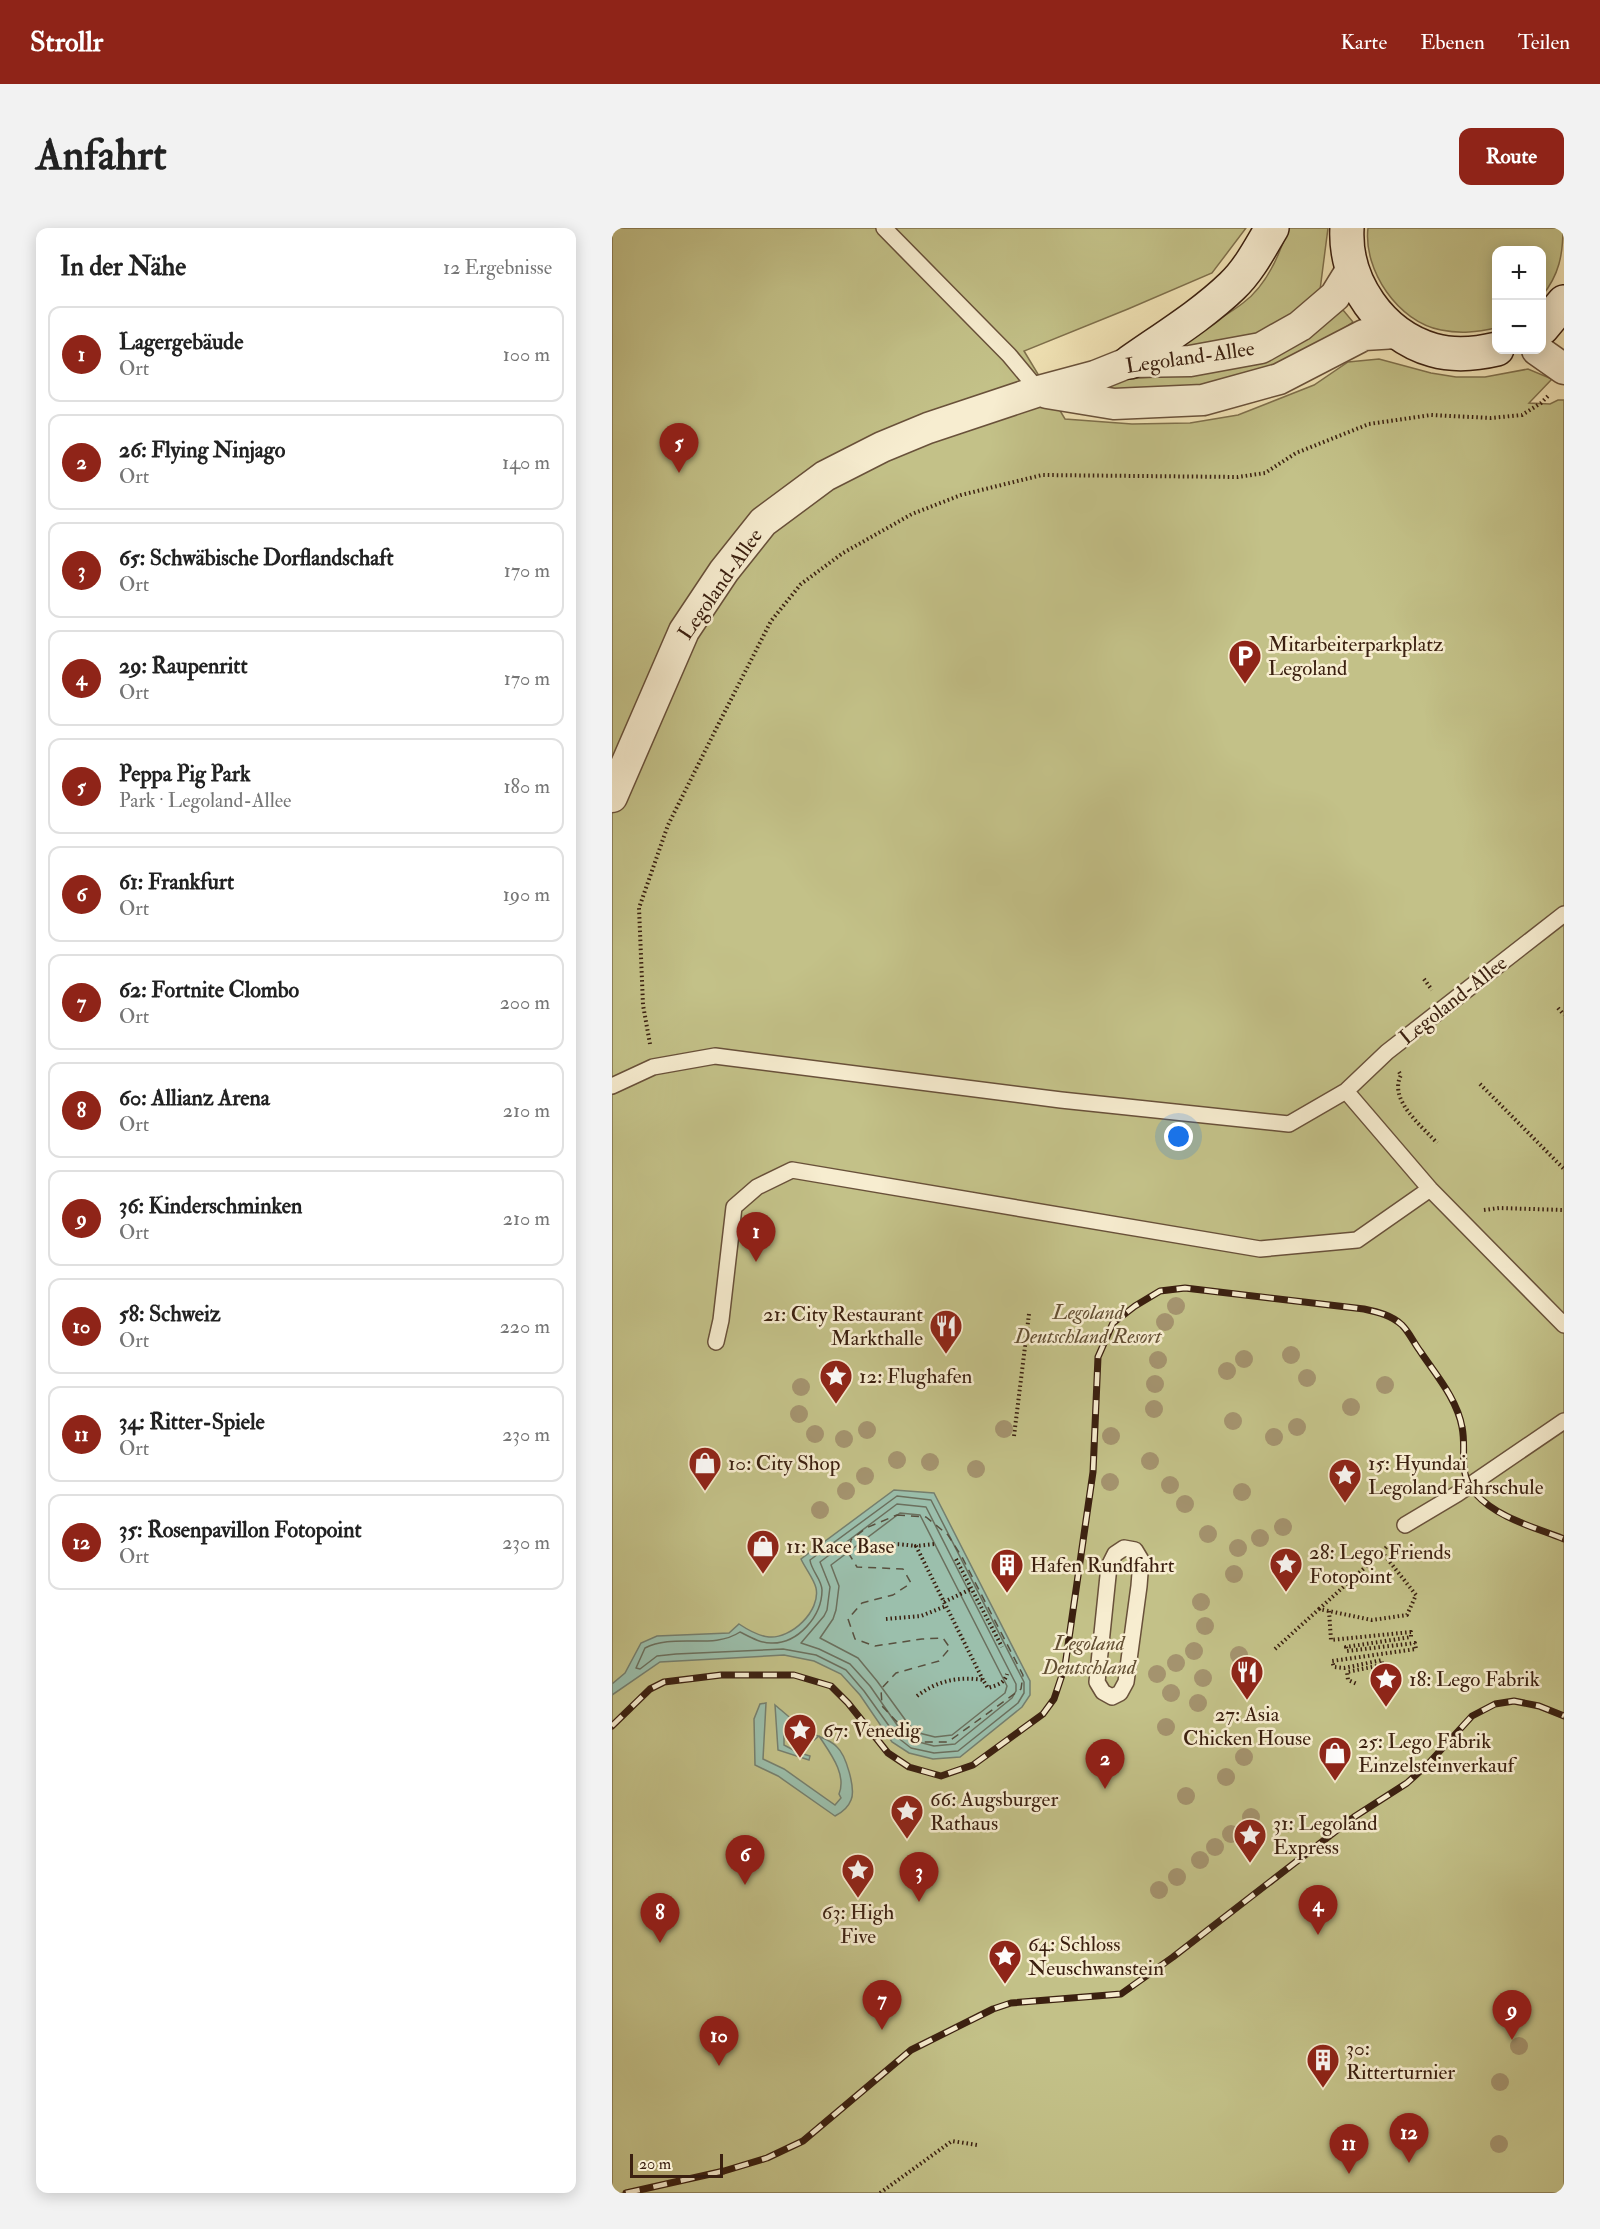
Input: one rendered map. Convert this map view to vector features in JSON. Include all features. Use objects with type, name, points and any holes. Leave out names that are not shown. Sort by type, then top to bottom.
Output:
[{"type":"street","points":[[1130,362],[1204,310],[1233,285],[1251,263],[1272,228]]},
{"type":"street","name":"Legoland-Allee","points":[[1347,228],[1351,270],[1369,305],[1397,333],[1433,350],[1473,355],[1492,351]]},
{"type":"street","name":"Legoland-Allee","points":[[612,797],[684,631],[724,571],[763,522],[825,476],[882,447],[928,428],[1038,391],[1095,376],[1130,362],[1190,361],[1261,348],[1300,326],[1335,296],[1351,270]]},
{"type":"street","points":[[1546,323],[1564,302]]},
{"type":"street","name":"Legoland-Allee","points":[[1038,391],[1114,404],[1203,400],[1279,379],[1364,335],[1397,333]]},
{"type":"street","points":[[1540,354],[1560,379]]},
{"type":"lane","points":[[884,228],[1009,355],[1038,391]]},
{"type":"lane","name":"Legoland-Allee","points":[[612,1086],[653,1067],[715,1056],[1061,1100],[1289,1124],[1346,1091],[1387,1052],[1564,914]]},
{"type":"lane","points":[[1346,1091],[1430,1189],[1564,1325]]},
{"type":"lane","points":[[716,1342],[721,1320],[734,1208],[757,1186],[792,1170],[1260,1249],[1357,1240],[1430,1189]]},
{"type":"lane","points":[[1405,1525],[1457,1494],[1564,1421]]},
{"type":"lane","points":[[1124,1548],[1135,1550],[1141,1560],[1139,1586],[1126,1683],[1120,1693],[1112,1697],[1103,1692],[1097,1682],[1109,1566],[1115,1554],[1124,1548]]},
{"type":"path","points":[[653,1067],[643,1005],[639,908],[668,825],[771,621],[801,584],[843,553],[912,514],[961,495],[1042,475],[1238,477],[1265,473],[1296,453],[1369,424],[1431,415],[1491,418],[1522,415],[1541,403],[1560,379]]},
{"type":"path","points":[[1558,1008],[1564,1015]]},
{"type":"path","points":[[1387,1052],[1401,1075],[1397,1091],[1407,1109],[1437,1143]]},
{"type":"path","points":[[1480,1084],[1564,1169]]},
{"type":"path","points":[[1454,1214],[1500,1208],[1564,1210]]},
{"type":"path","points":[[1014,1436],[1029,1314]]},
{"type":"path","points":[[872,1551],[881,1545],[891,1543],[916,1546],[934,1544]]},
{"type":"path","points":[[916,1546],[988,1688],[1000,1684],[1005,1680],[1007,1674]]},
{"type":"path","points":[[1275,1650],[1319,1609],[1382,1552],[1416,1595],[1407,1616],[1372,1620],[1319,1609]]},
{"type":"path","points":[[956,1559],[1002,1647]]},
{"type":"path","points":[[886,1619],[899,1620],[921,1616],[971,1589]]},
{"type":"path","points":[[1329,1611],[1331,1640],[1411,1632],[1411,1637],[1346,1647],[1347,1651],[1415,1643],[1416,1648],[1332,1661],[1334,1667],[1344,1668],[1382,1660],[1382,1665],[1347,1672],[1348,1680],[1357,1684]]},
{"type":"path","points":[[917,1696],[938,1683],[962,1678],[983,1680]]},
{"type":"path","points":[[880,2193],[952,2141],[977,2145]]},
{"type":"green space","name":"Legoland Deutschland Resort","points":[[612,228],[1246,228],[1212,273],[1024,351],[1065,419],[1132,424],[1190,423],[1238,415],[1314,385],[1348,362],[1379,359],[1456,377],[1485,377],[1528,369],[1552,379],[1529,403],[1550,404],[1564,400],[1564,2193],[612,2193]]},
{"type":"green space","points":[[1288,228],[1328,228],[1320,290],[1305,308],[1247,341],[1186,354],[1180,341],[1236,308],[1259,288],[1276,259]]},
{"type":"green space","points":[[1368,228],[1563,228],[1559,264],[1546,291],[1546,246],[1492,246],[1492,329],[1476,331],[1441,330],[1411,317],[1386,292],[1371,261]]},
{"type":"green space","points":[[1343,310],[1353,322],[1294,362],[1221,388],[1098,393],[1107,380],[1183,375],[1308,336]]},
{"type":"water","points":[[894,1490],[934,1493],[1030,1681],[1030,1695],[1022,1707],[960,1757],[933,1759],[909,1753],[892,1742],[860,1695],[841,1674],[814,1661],[784,1655],[660,1662],[612,1695],[612,1684],[625,1673],[641,1643],[657,1636],[729,1633],[739,1624],[757,1634],[769,1637],[778,1636],[795,1628],[809,1614],[816,1597],[815,1585],[801,1559]]},
{"type":"water","points":[[766,1703],[763,1759],[784,1769],[835,1805],[841,1798],[839,1794],[841,1779],[832,1757],[819,1736],[830,1741],[844,1757],[849,1772],[852,1795],[845,1810],[835,1816],[778,1776],[755,1765],[754,1719],[760,1704]]},
{"type":"water","points":[[775,1705],[809,1732],[819,1736],[814,1740],[788,1721],[784,1727],[784,1745],[810,1756],[809,1760],[778,1750]]},
{"type":"ferry route","points":[[897,1515],[926,1517],[948,1535],[962,1557],[1023,1675],[1021,1689],[948,1742],[924,1742],[899,1724],[882,1706],[881,1689],[896,1673],[939,1661],[950,1648],[943,1638],[875,1646],[855,1639],[848,1619],[862,1603],[893,1595],[911,1583],[903,1569],[857,1567],[849,1554],[851,1540],[866,1528],[897,1515]]},
{"type":"railway","points":[[612,1726],[650,1689],[664,1682],[721,1675],[794,1675],[831,1686],[848,1703],[888,1753],[909,1767],[941,1776],[973,1765],[1043,1714],[1054,1699],[1065,1666],[1093,1472],[1098,1357],[1113,1323],[1160,1291],[1185,1288],[1364,1309],[1393,1319],[1407,1331],[1456,1407],[1462,1427],[1464,1470],[1469,1485],[1475,1493],[1484,1502],[1505,1515],[1564,1539]]},
{"type":"railway","points":[[626,2193],[724,2171],[767,2158],[803,2141],[911,2050],[993,2009],[1011,2003],[1121,1994],[1173,1957],[1354,1817],[1407,1783],[1428,1764],[1472,1716],[1495,1704],[1514,1701],[1539,1706],[1564,1716]]},
{"type":"place","name":"Peppa Pig Park","points":[[679,473]]},
{"type":"place","name":"Mitarbeiterparkplatz Legoland","points":[[1245,685]]},
{"type":"place","name":"Lagergebäude","points":[[756,1262]]},
{"type":"place","name":"21: City Restaurant Markthalle","points":[[946,1355]]},
{"type":"place","name":"12: Flughafen","points":[[836,1405]]},
{"type":"place","name":"10: City Shop","points":[[705,1492]]},
{"type":"place","name":"15: Hyundai Legoland Fahrschule","points":[[1345,1504]]},
{"type":"place","name":"11: Race Base","points":[[763,1575]]},
{"type":"place","name":"28: Lego Friends Fotopoint","points":[[1286,1593]]},
{"type":"place","name":"Hafen Rundfahrt","points":[[1007,1594]]},
{"type":"place","name":"27: Asia Chicken House","points":[[1247,1701]]},
{"type":"place","name":"18: Lego Fabrik","points":[[1386,1708]]},
{"type":"place","name":"67: Venedig","points":[[800,1759]]},
{"type":"place","name":"25: Lego Fabrik Einzelsteinverkauf","points":[[1335,1782]]},
{"type":"place","name":"26: Flying Ninjago","points":[[1105,1789]]},
{"type":"place","name":"66: Augsburger Rathaus","points":[[907,1840]]},
{"type":"place","name":"31: Legoland Express","points":[[1250,1864]]},
{"type":"place","name":"61: Frankfurt","points":[[745,1885]]},
{"type":"place","name":"63: High Five","points":[[858,1899]]},
{"type":"place","name":"65: Schwäbische Dorflandschaft","points":[[919,1902]]},
{"type":"place","name":"29: Raupenritt","points":[[1318,1935]]},
{"type":"place","name":"60: Allianz Arena","points":[[660,1943]]},
{"type":"place","name":"64: Schloss Neuschwanstein","points":[[1005,1985]]},
{"type":"place","name":"62: Fortnite Clombo","points":[[882,2030]]},
{"type":"place","name":"36: Kinderschminken","points":[[1512,2040]]},
{"type":"place","name":"58: Schweiz","points":[[719,2066]]},
{"type":"place","name":"30: Ritterturnier","points":[[1323,2089]]},
{"type":"place","name":"35: Rosenpavillon Fotopoint","points":[[1409,2163]]},
{"type":"place","name":"34: Ritter-Spiele","points":[[1349,2174]]},
{"type":"park label","name":"Legoland Deutschland","points":[[1089,1655]]}]
